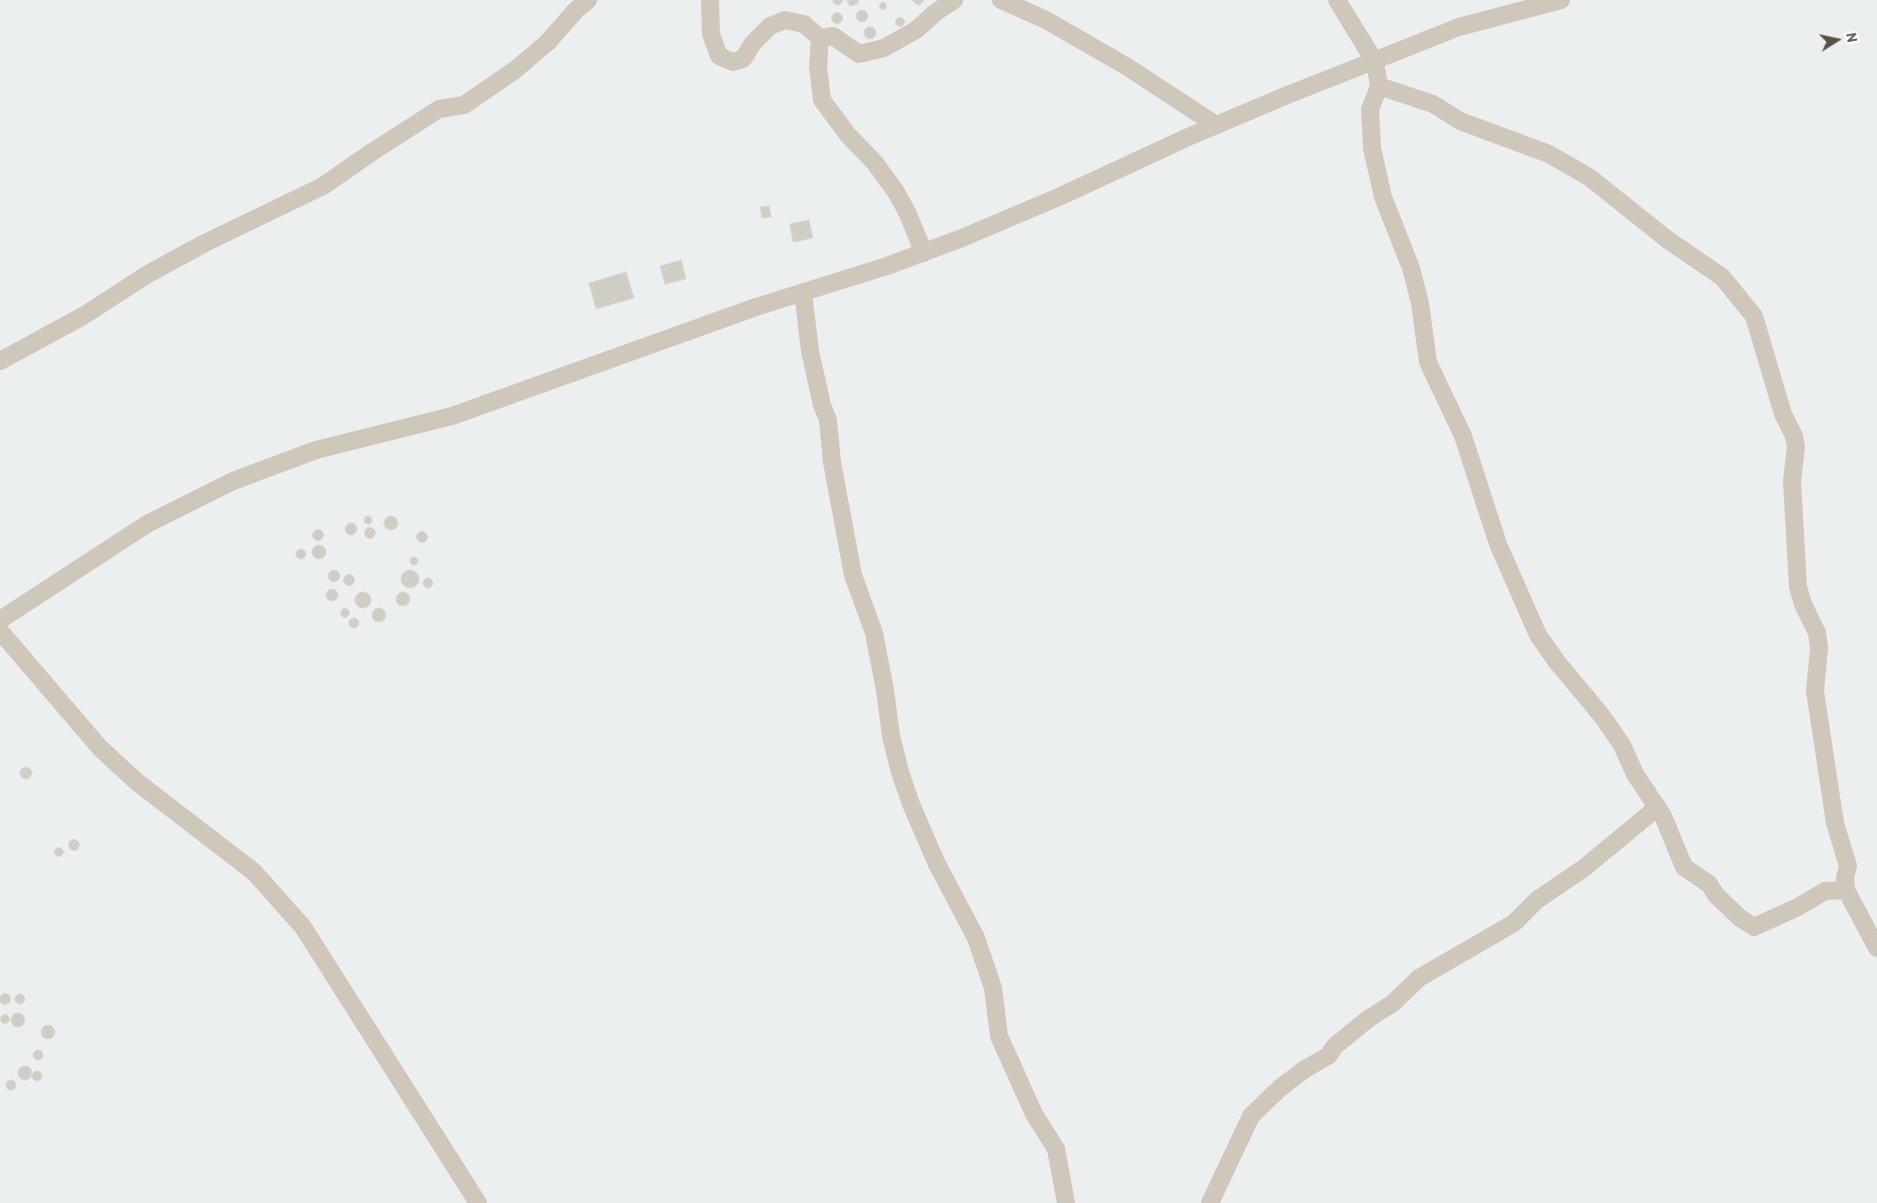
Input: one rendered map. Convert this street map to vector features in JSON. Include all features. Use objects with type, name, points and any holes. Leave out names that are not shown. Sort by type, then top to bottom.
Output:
[{"type":"street","points":[[0,361],[83,316],[148,274],[206,243],[323,186],[440,109],[464,105],[515,70],[541,48],[576,10],[588,0]]},
{"type":"street","points":[[710,0],[711,34],[720,56],[733,62],[743,59],[753,43],[770,26],[785,20],[804,24],[820,38],[833,36],[859,54],[884,48],[916,30],[936,12],[954,0]]},
{"type":"street","points":[[1000,0],[1044,20],[1126,66],[1216,125]]},
{"type":"street","points":[[1337,0],[1375,62],[1379,86],[1370,110],[1372,148],[1383,197],[1411,268],[1420,303],[1428,362],[1463,436],[1498,544],[1538,635],[1557,662],[1602,716],[1622,745],[1635,774],[1656,806],[1684,867],[1709,884],[1716,895],[1750,926],[1783,915],[1825,891],[1846,890]]},
{"type":"street","points":[[0,620],[147,524],[233,481],[316,450],[452,416],[803,292],[924,252],[1061,196],[1216,125],[1285,96],[1459,28],[1561,0]]},
{"type":"street","points":[[820,38],[818,67],[822,100],[848,135],[875,163],[896,192],[907,212],[924,252]]},
{"type":"street","points":[[1379,86],[1433,104],[1460,121],[1543,152],[1581,173],[1606,190],[1668,240],[1722,277],[1754,316],[1783,414],[1794,436],[1796,448],[1792,481],[1797,578],[1803,604],[1817,633],[1819,648],[1815,691],[1835,823],[1848,866],[1845,878],[1846,890],[1877,948]]},
{"type":"street","points":[[803,292],[812,360],[822,404],[828,420],[832,462],[853,575],[874,633],[886,690],[891,736],[900,772],[911,804],[936,862],[976,938],[993,988],[1000,1036],[1034,1114],[1056,1149],[1066,1203]]},
{"type":"street","points":[[0,631],[100,748],[137,782],[254,872],[302,927],[478,1203]]},
{"type":"street","points":[[1210,1203],[1251,1116],[1280,1088],[1305,1069],[1328,1056],[1335,1046],[1368,1019],[1393,1003],[1419,978],[1514,923],[1537,900],[1584,868],[1647,816],[1656,806]]},
{"type":"building","points":[[832,0],[844,0],[839,5],[835,4]]},
{"type":"building","points":[[847,0],[858,0],[858,3],[852,6],[849,5]]},
{"type":"building","points":[[912,0],[924,0],[920,5],[917,5]]},
{"type":"building","points":[[883,2],[887,6],[883,10],[879,6]]},
{"type":"building","points":[[860,10],[864,10],[868,16],[864,22],[860,22],[856,18],[856,14]]},
{"type":"building","points":[[837,12],[843,18],[837,24],[831,18]]},
{"type":"building","points":[[900,17],[905,22],[900,27],[895,22]]},
{"type":"building","points":[[870,27],[876,33],[870,39],[864,33]]},
{"type":"building","points":[[769,206],[771,217],[762,218],[760,207]]},
{"type":"building","points":[[809,220],[813,238],[793,242],[790,224]]},
{"type":"building","points":[[681,260],[686,279],[665,284],[660,266]]},
{"type":"building","points":[[626,272],[634,298],[596,309],[589,283]]},
{"type":"building","points":[[368,516],[372,520],[368,524],[364,520]]},
{"type":"building","points":[[391,516],[396,518],[398,523],[396,528],[391,530],[386,528],[384,523],[386,518]]},
{"type":"building","points":[[349,523],[353,523],[357,529],[353,535],[349,535],[345,531],[345,527]]},
{"type":"building","points":[[368,528],[372,528],[375,533],[374,537],[368,538],[365,535],[365,531]]},
{"type":"building","points":[[316,530],[320,530],[323,535],[322,539],[316,540],[313,537],[313,533]]},
{"type":"building","points":[[420,532],[424,532],[427,537],[426,541],[420,542],[417,539],[417,535]]},
{"type":"building","points":[[319,545],[324,547],[326,552],[324,557],[319,559],[314,557],[312,552],[314,547]]},
{"type":"building","points":[[301,549],[306,554],[301,559],[296,554]]},
{"type":"building","points":[[414,557],[418,561],[414,565],[410,561]]},
{"type":"building","points":[[334,570],[340,576],[334,582],[328,576]]},
{"type":"building","points":[[410,570],[418,575],[419,579],[414,587],[410,588],[402,583],[401,579],[406,571]]},
{"type":"building","points":[[347,575],[351,575],[354,580],[353,584],[347,585],[344,582],[344,578]]},
{"type":"building","points":[[426,578],[430,578],[433,583],[432,587],[426,588],[423,585],[423,581]]},
{"type":"building","points":[[330,589],[334,589],[338,595],[334,601],[330,601],[326,597],[326,593]]},
{"type":"building","points":[[360,592],[366,592],[371,597],[369,606],[360,608],[355,603],[355,597]]},
{"type":"building","points":[[403,592],[408,594],[410,599],[408,604],[403,606],[398,604],[396,599],[398,594]]},
{"type":"building","points":[[376,608],[382,608],[386,615],[382,622],[376,622],[372,618],[372,612]]},
{"type":"building","points":[[345,609],[349,613],[345,617],[341,613]]},
{"type":"building","points":[[352,618],[356,618],[359,623],[358,627],[352,628],[349,625],[349,621]]},
{"type":"building","points":[[26,767],[32,773],[26,779],[20,773]]},
{"type":"building","points":[[72,840],[76,840],[79,845],[78,849],[72,850],[69,847],[69,843]]},
{"type":"building","points":[[59,848],[63,852],[59,856],[55,852]]},
{"type":"building","points":[[5,993],[11,999],[5,1005],[-1,999]]},
{"type":"building","points":[[18,994],[22,994],[25,999],[24,1003],[18,1004],[15,1001],[15,997]]},
{"type":"building","points":[[18,1013],[23,1015],[25,1020],[23,1025],[18,1027],[13,1025],[11,1020],[13,1015]]},
{"type":"building","points":[[5,1015],[9,1019],[5,1023],[1,1019]]},
{"type":"building","points":[[45,1025],[51,1025],[55,1032],[51,1039],[45,1039],[41,1035],[41,1029]]},
{"type":"building","points":[[38,1050],[43,1055],[38,1060],[33,1055]]},
{"type":"building","points":[[25,1066],[30,1068],[32,1073],[30,1078],[25,1080],[20,1078],[18,1073],[20,1068]]},
{"type":"building","points":[[37,1071],[42,1076],[37,1081],[32,1076]]},
{"type":"building","points":[[9,1080],[13,1080],[16,1085],[15,1089],[9,1090],[6,1087],[6,1083]]}]
